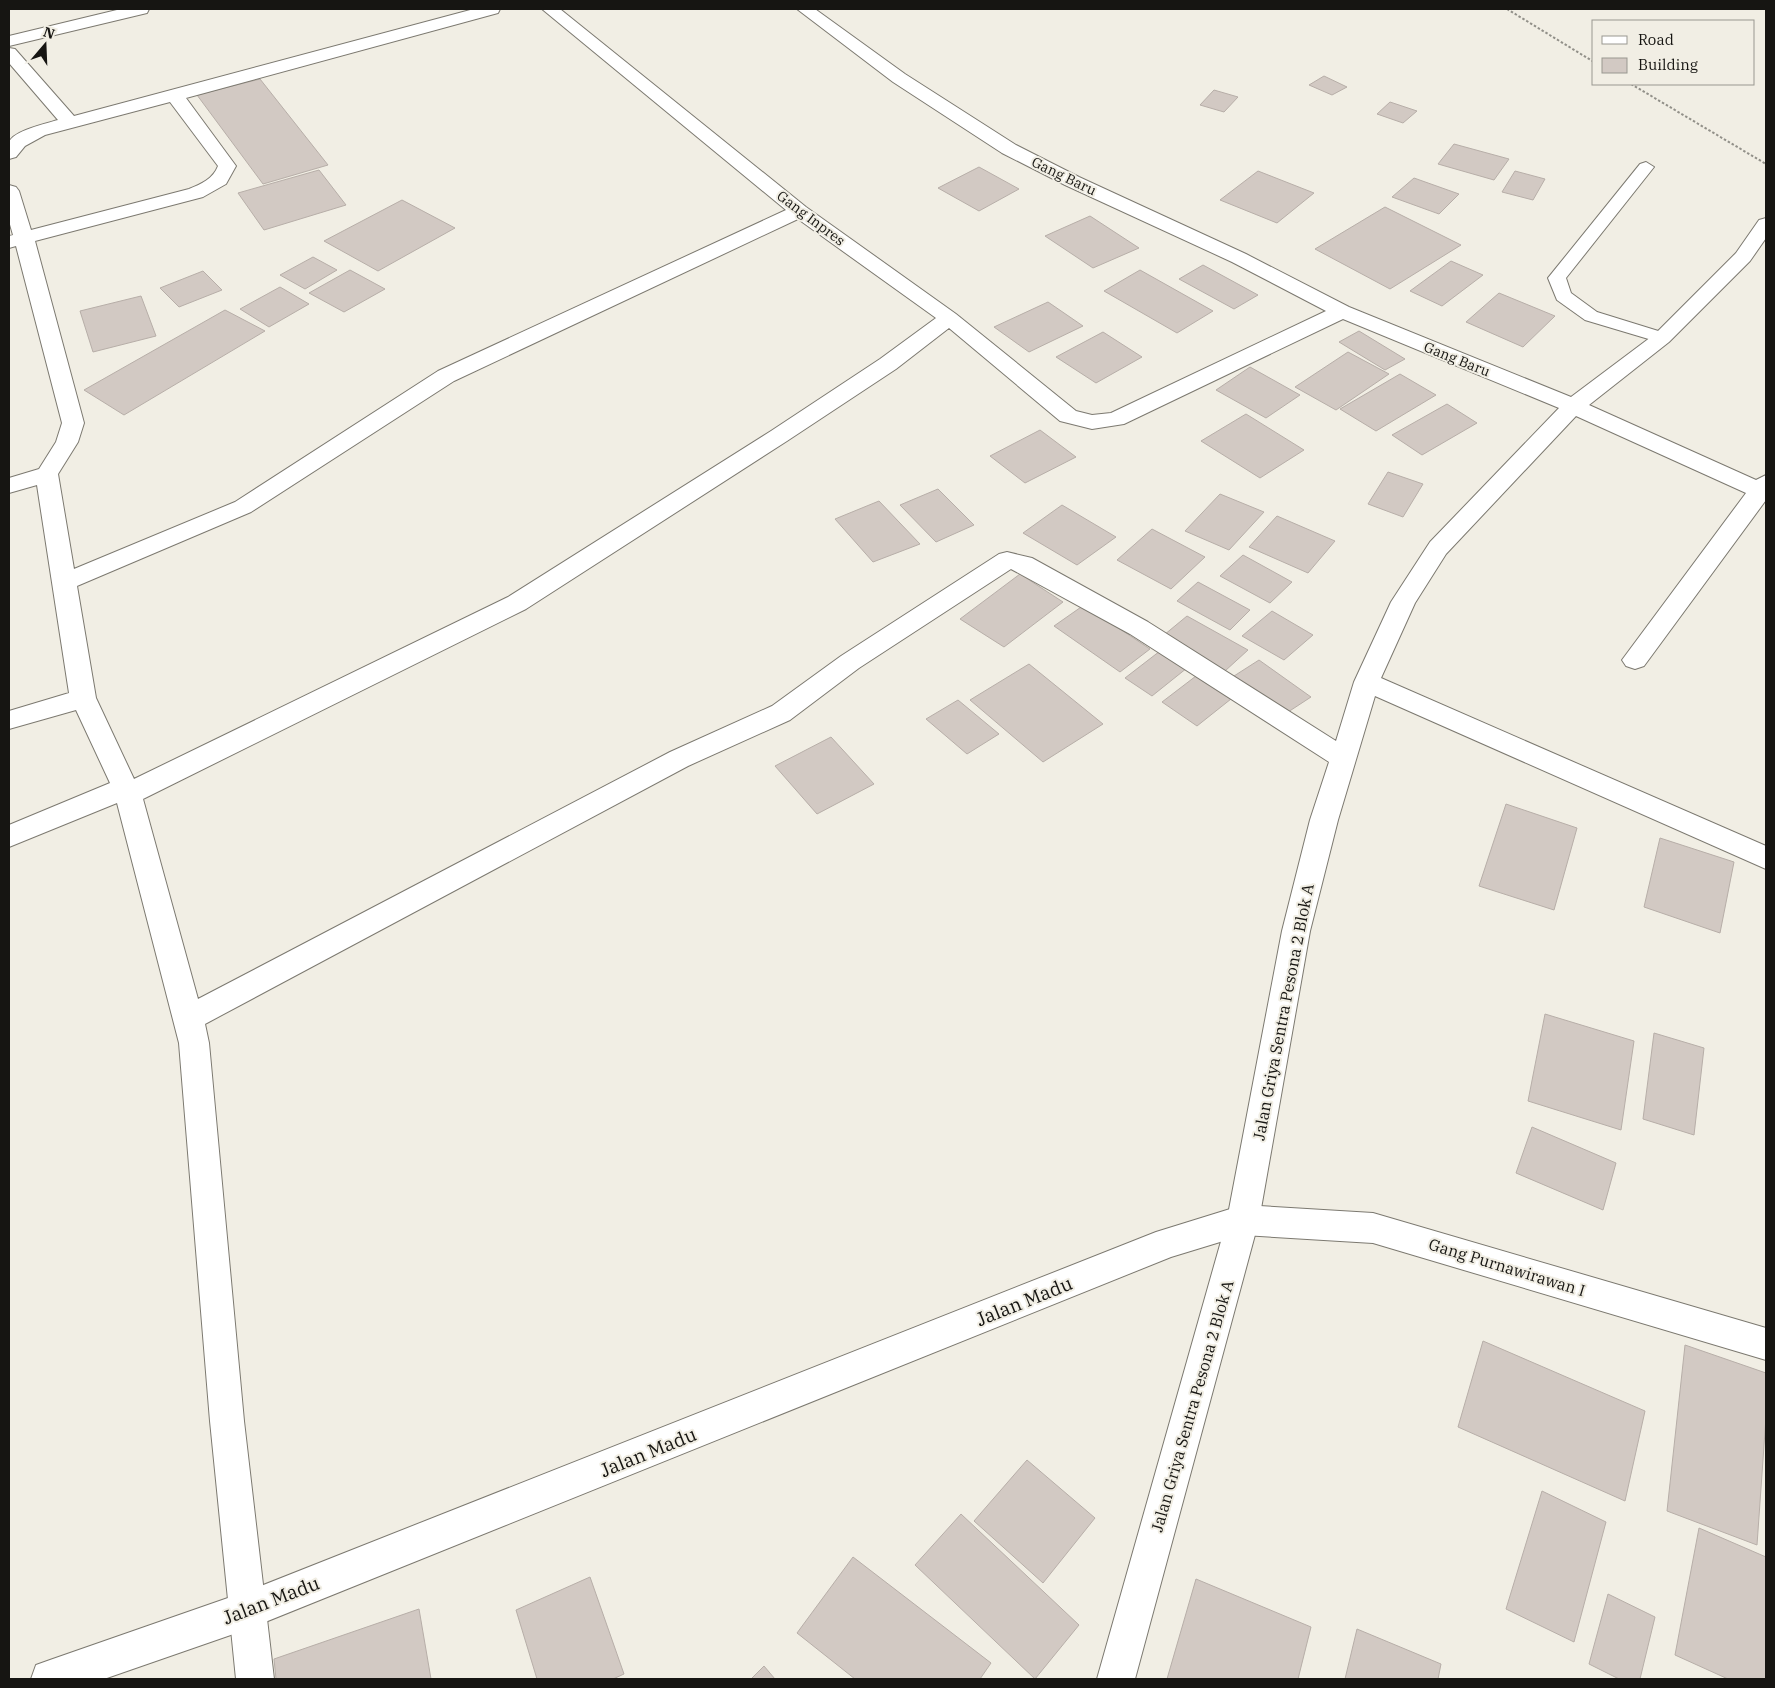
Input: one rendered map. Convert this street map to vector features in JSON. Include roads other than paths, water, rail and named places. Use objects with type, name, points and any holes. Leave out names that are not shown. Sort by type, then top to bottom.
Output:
[{"type":"street","points":[[9,41],[141,9]]},
{"type":"street","points":[[9,153],[18,142],[39,130],[175,96],[492,9]]},
{"type":"street","name":"Gang Inpres","points":[[550,9],[799,211],[949,318],[1068,416],[1077,420],[1090,422],[1116,419],[1342,311]]},
{"type":"street","name":"Gang Baru","points":[[805,9],[899,78],[1009,149],[1072,181],[1239,258],[1342,311],[1573,406],[1764,489]]},
{"type":"street","points":[[9,53],[69,122]]},
{"type":"street","points":[[16,240],[196,193],[220,180],[226,174],[227,166],[175,96]]},
{"type":"street","points":[[9,191],[16,240],[73,423],[66,442],[47,474],[66,582],[83,698],[126,791],[189,1018],[194,1043],[226,1411],[254,1654],[254,1679]]},
{"type":"street","points":[[66,582],[243,508],[446,376],[799,211]]},
{"type":"street","name":"Jalan Griya Sentra Pesona 2 Blok A","points":[[1116,1679],[1243,1220],[1296,931],[1324,820],[1367,682],[1403,602],[1438,548],[1573,406],[1662,338],[1743,256],[1766,224]]},
{"type":"street","points":[[9,836],[126,791],[517,603],[888,364],[949,318]]},
{"type":"street","points":[[9,486],[47,474]]},
{"type":"street","points":[[1635,660],[1764,489]]},
{"type":"street","points":[[189,1018],[679,759],[781,713],[850,662],[1007,560],[1024,564],[1139,628],[1344,759]]},
{"type":"street","points":[[1367,682],[1766,858]]},
{"type":"street","points":[[9,720],[83,698]]},
{"type":"street","name":"Gang Purnawirawan I","points":[[1243,1220],[1374,1228],[1766,1344]]},
{"type":"street","name":"Jalan Madu","points":[[50,1679],[248,1610],[1168,1243],[1243,1220]]},
{"type":"lane","points":[[1646,167],[1557,278],[1563,296],[1591,316],[1662,338]]}]
